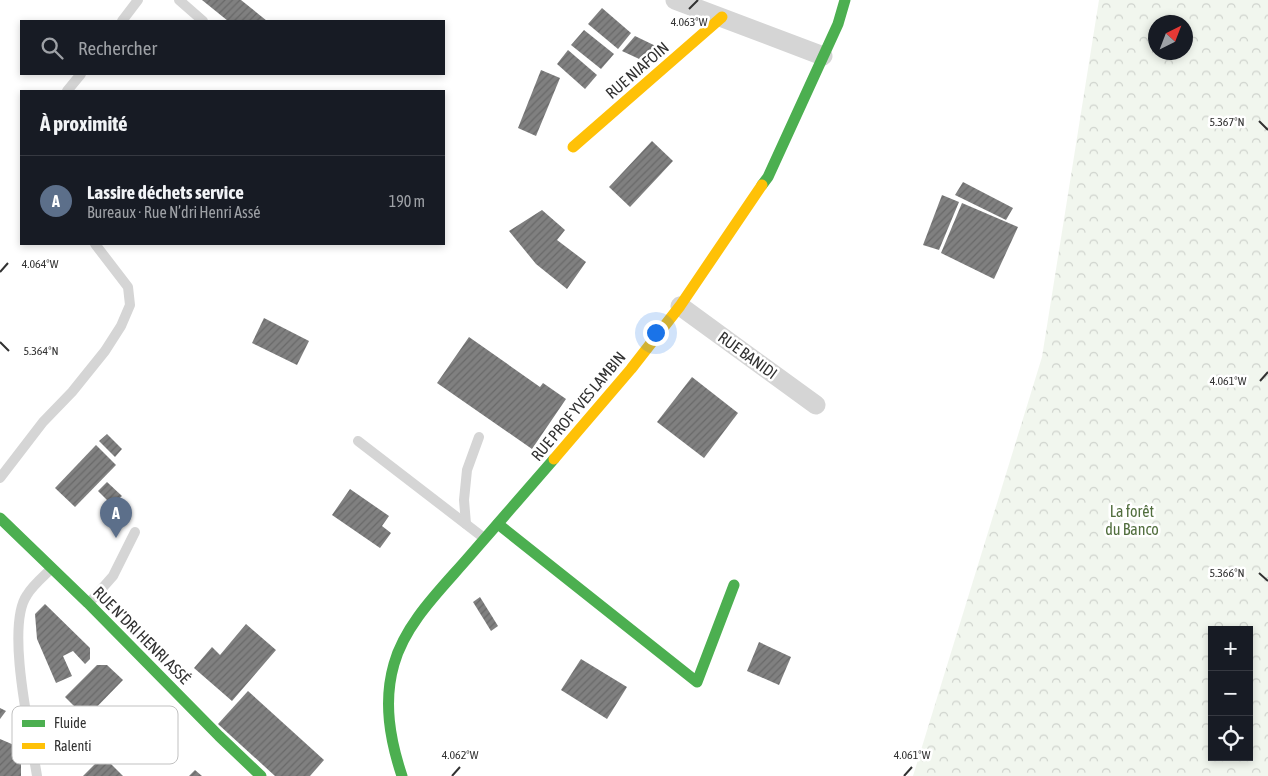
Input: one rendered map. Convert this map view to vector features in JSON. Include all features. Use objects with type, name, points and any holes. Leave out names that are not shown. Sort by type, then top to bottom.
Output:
[{"type":"street","points":[[675,0],[823,56]]},
{"type":"street","name":"RUE PROF YVES LAMBIN","points":[[402,776],[392,740],[388,712],[393,663],[400,646],[433,599],[631,370],[680,306],[768,177],[838,24],[845,0]]},
{"type":"street","name":"RUE NIAFOIN","points":[[573,147],[722,17]]},
{"type":"street","name":"RUE BANIDI","points":[[680,306],[816,405]]},
{"type":"street","name":"RUE N’DRI HENRI ASSÉ","points":[[0,518],[261,776]]},
{"type":"street","points":[[498,524],[697,682],[734,585]]},
{"type":"lane","points":[[123,20],[138,0]]},
{"type":"lane","points":[[179,0],[202,20]]},
{"type":"lane","points":[[68,90],[80,75]]},
{"type":"lane","points":[[0,478],[44,422],[105,352],[121,326],[130,304],[128,287],[96,245]]},
{"type":"lane","points":[[466,524],[464,500],[467,470],[479,437]]},
{"type":"lane","points":[[358,441],[485,539]]},
{"type":"lane","points":[[88,604],[113,576],[135,532]]},
{"type":"lane","points":[[26,706],[18,654],[18,621],[26,595],[51,569]]},
{"type":"green space","name":"La forêt du Banco","points":[[1099,0],[1268,0],[1268,776],[913,776],[1042,357]]},
{"type":"building","points":[[202,0],[241,0],[266,20],[227,20]]},
{"type":"building","points":[[602,8],[631,33],[618,49],[588,24]]},
{"type":"building","points":[[584,30],[614,54],[601,69],[571,45]]},
{"type":"building","points":[[635,36],[664,50],[650,64],[622,51]]},
{"type":"building","points":[[568,50],[597,75],[585,89],[557,64]]},
{"type":"building","points":[[541,70],[560,78],[536,136],[518,128]]},
{"type":"building","points":[[652,141],[673,161],[630,207],[609,187]]},
{"type":"building","points":[[963,182],[1013,208],[1006,220],[955,195]]},
{"type":"building","points":[[942,195],[959,202],[939,250],[923,245]]},
{"type":"building","points":[[962,203],[1018,227],[994,279],[941,253]]},
{"type":"building","points":[[542,210],[565,230],[557,240],[586,262],[567,289],[536,264],[509,231]]},
{"type":"building","points":[[264,318],[309,341],[297,365],[252,343]]},
{"type":"building","points":[[469,337],[540,387],[543,383],[566,399],[532,449],[437,383]]},
{"type":"building","points":[[692,377],[738,413],[704,458],[657,422]]},
{"type":"building","points":[[107,434],[122,449],[115,457],[99,441]]},
{"type":"building","points":[[96,445],[116,465],[75,507],[55,488]]},
{"type":"building","points":[[107,482],[122,496],[112,505],[98,491]]},
{"type":"building","points":[[350,489],[389,516],[382,526],[391,533],[380,548],[332,515]]},
{"type":"building","points":[[480,597],[498,626],[491,631],[473,602]]},
{"type":"building","points":[[45,604],[90,648],[90,659],[85,664],[73,651],[63,656],[72,676],[56,683],[37,639],[35,614]]},
{"type":"building","points":[[246,624],[276,650],[232,701],[194,668],[212,647],[220,655]]},
{"type":"building","points":[[759,642],[791,657],[779,685],[747,671]]},
{"type":"building","points":[[581,659],[627,687],[607,719],[561,690]]},
{"type":"building","points":[[97,665],[107,665],[123,680],[98,706],[74,706],[65,697]]},
{"type":"building","points":[[248,691],[324,760],[310,776],[275,776],[218,724]]},
{"type":"building","points":[[0,708],[6,711],[0,719]]},
{"type":"building","points":[[0,739],[12,744],[12,764],[21,764],[21,776],[0,776]]},
{"type":"building","points":[[95,764],[111,764],[123,776],[83,776]]},
{"type":"building","points":[[195,770],[202,776],[189,776]]},
{"type":"traffic: fast","points":[[762,185],[768,177],[838,24],[845,0]]},
{"type":"traffic: fast","points":[[402,776],[394,749],[389,721],[389,692],[399,649],[424,608],[554,459]]},
{"type":"traffic: fast","points":[[0,518],[261,776]]},
{"type":"traffic: fast","points":[[498,524],[697,682],[734,585]]},
{"type":"traffic: slow","points":[[573,147],[722,17]]},
{"type":"traffic: slow","points":[[554,459],[631,369],[680,306],[762,185]]},
{"type":"place","name":"Lassire déchets service","points":[[116,538]]}]
